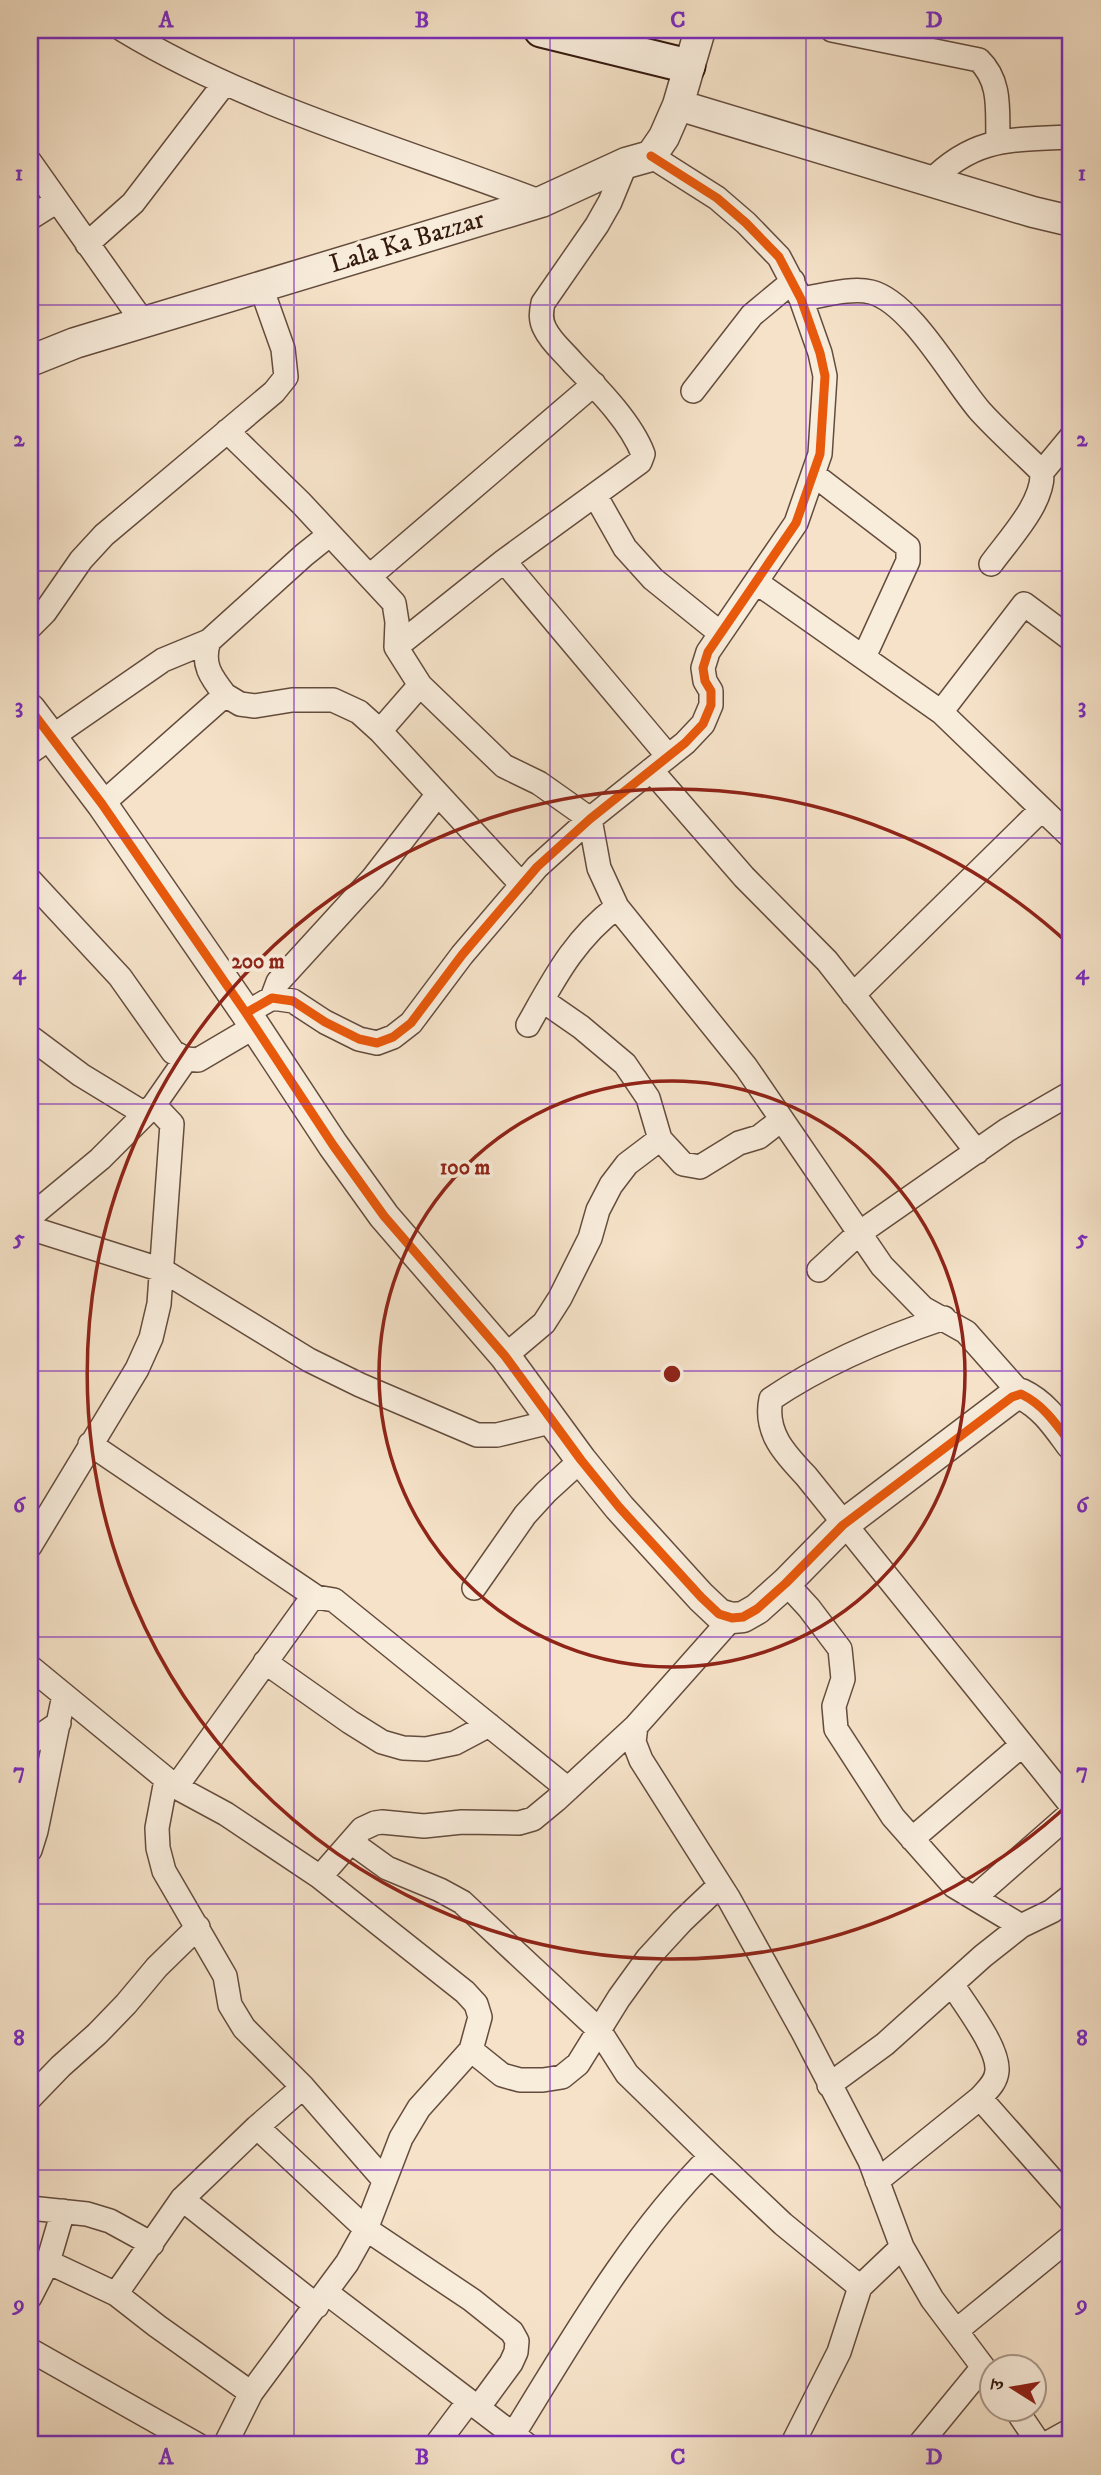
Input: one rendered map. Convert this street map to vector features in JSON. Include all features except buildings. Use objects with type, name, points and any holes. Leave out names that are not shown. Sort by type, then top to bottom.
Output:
[{"type":"main road","points":[[541,30],[688,66]]},
{"type":"street","points":[[123,30],[154,49],[224,84],[541,202]]},
{"type":"street","points":[[396,647],[504,561],[640,462],[643,454],[633,435],[594,384],[555,343],[545,329],[541,316],[543,303],[638,160],[664,137],[678,105],[700,30]]},
{"type":"street","points":[[832,30],[979,61],[990,71],[998,97],[998,141]]},
{"type":"street","points":[[88,244],[133,204],[224,84]]},
{"type":"street","points":[[678,105],[930,182],[1071,221]]},
{"type":"street","points":[[930,182],[946,165],[998,141],[1071,137]]},
{"type":"street","points":[[272,998],[293,1001],[325,1022],[359,1039],[377,1043],[393,1037],[411,1023],[462,955],[537,867],[703,724],[711,705],[711,691],[705,681],[703,668],[708,652],[796,523],[820,454],[825,376],[820,353],[797,290],[779,257],[717,198],[638,160]]},
{"type":"street","name":"Lala Ka Bazzar","points":[[30,361],[75,343],[541,202],[638,160]]},
{"type":"street","points":[[30,162],[143,323]]},
{"type":"street","points":[[30,218],[57,201]]},
{"type":"street","points":[[30,626],[45,612],[81,560],[104,535],[274,392],[286,377],[283,349],[261,287]]},
{"type":"street","points":[[693,391],[752,315],[797,290],[871,292],[888,301],[903,312],[925,337],[981,411],[1042,472],[1043,485],[1037,500],[991,564]]},
{"type":"street","points":[[370,576],[530,436],[594,384]]},
{"type":"street","points":[[227,431],[301,503],[394,603],[397,622],[396,647],[420,685],[504,766],[538,783],[590,819],[599,868],[617,907],[747,1068],[882,1266],[902,1290],[923,1308],[944,1318],[979,1343],[1021,1394],[1040,1406],[1071,1444]]},
{"type":"street","points":[[1042,472],[1071,436]]},
{"type":"street","points":[[813,474],[908,547],[908,561],[864,657]]},
{"type":"street","points":[[595,495],[625,548],[653,579],[720,633]]},
{"type":"street","points":[[40,745],[163,660],[209,641],[329,536]]},
{"type":"street","points":[[504,561],[744,877],[827,961],[977,1152]]},
{"type":"street","points":[[756,582],[941,712],[1071,837]]},
{"type":"street","points":[[941,712],[1024,604],[1071,639]]},
{"type":"street","points":[[209,641],[204,654],[206,668],[225,695],[240,704],[255,706],[292,700],[333,701],[359,712],[380,731],[522,885]]},
{"type":"street","points":[[380,731],[420,685]]},
{"type":"street","points":[[102,804],[225,695]]},
{"type":"street","points":[[30,709],[40,745],[102,804],[384,1216],[505,1356],[619,1507],[719,1614],[732,1618],[743,1617],[757,1609],[843,1525],[1012,1397],[1021,1394]]},
{"type":"street","points":[[30,880],[120,977],[173,1052],[186,1059],[198,1060],[208,1056],[272,998],[278,982],[373,878],[438,794]]},
{"type":"street","points":[[853,995],[1041,810]]},
{"type":"street","points":[[528,1025],[574,947],[599,920],[617,907]]},
{"type":"street","points":[[542,1000],[581,1027],[625,1064],[648,1098],[660,1139],[683,1164],[700,1167],[739,1143],[759,1138],[781,1120]]},
{"type":"street","points":[[30,1037],[81,1075],[172,1124],[159,1304],[151,1338],[136,1369],[30,1546]]},
{"type":"street","points":[[30,1217],[100,1159],[150,1110],[186,1059]]},
{"type":"street","points":[[819,1270],[858,1234],[1007,1130],[1071,1093]]},
{"type":"street","points":[[505,1356],[544,1323],[560,1298],[590,1238],[598,1210],[611,1185],[626,1164],[660,1139]]},
{"type":"street","points":[[30,1228],[162,1270],[309,1360],[477,1435],[497,1435],[554,1421]]},
{"type":"street","points":[[944,1318],[858,1350],[790,1386],[771,1399],[768,1412],[771,1431],[786,1455],[806,1476],[1071,1805]]},
{"type":"street","points":[[90,1444],[316,1597],[334,1600],[568,1789]]},
{"type":"street","points":[[474,1588],[525,1515],[581,1460]]},
{"type":"street","points":[[786,1583],[841,1649],[843,1679],[834,1706],[836,1729],[893,1817],[954,1886],[1021,1926]]},
{"type":"street","points":[[316,1597],[309,1602],[171,1783],[158,1828],[159,1848],[164,1871],[225,1976],[230,2005],[244,2028],[303,2087],[384,2180]]},
{"type":"street","points":[[320,1877],[362,1829],[382,1822],[424,1826],[462,1822],[519,1823],[533,1819],[636,1726],[732,1618]]},
{"type":"street","points":[[265,1662],[350,1722],[382,1741],[403,1748],[426,1749],[455,1743],[489,1725]]},
{"type":"street","points":[[30,1667],[171,1783],[226,1814],[320,1877],[466,1992],[476,2004],[480,2017],[471,2050],[419,2108],[401,2138],[366,2229],[347,2263],[251,2393],[225,2445]]},
{"type":"street","points":[[30,1850],[64,1695]]},
{"type":"street","points":[[30,1744],[59,1723]]},
{"type":"street","points":[[636,1726],[634,1742],[640,1760],[720,1885],[803,2032],[870,2161],[902,2247],[932,2299],[978,2360]]},
{"type":"street","points":[[912,1839],[1022,1745]]},
{"type":"street","points":[[974,1898],[1071,1814]]},
{"type":"street","points":[[351,1842],[387,1868],[462,1902],[599,2030],[627,2074],[711,2156],[783,2224],[860,2287]]},
{"type":"street","points":[[471,2050],[502,2075],[520,2080],[562,2077],[578,2064],[648,1958],[720,1885]]},
{"type":"street","points":[[830,2085],[885,2044],[983,1956],[1021,1926],[1052,1911],[1071,1896]]},
{"type":"street","points":[[30,2098],[97,2034],[198,1927]]},
{"type":"street","points":[[877,2181],[980,2098],[994,2082],[998,2070],[994,2052],[952,1984]]},
{"type":"street","points":[[116,2294],[182,2199],[303,2087]]},
{"type":"street","points":[[980,2098],[1071,2201]]},
{"type":"street","points":[[257,2127],[366,2229],[472,2300],[512,2332],[517,2341],[511,2363],[436,2445]]},
{"type":"street","points":[[182,2199],[520,2440],[604,2288],[676,2193],[711,2156]]},
{"type":"street","points":[[30,2208],[87,2214],[110,2221],[152,2244]]},
{"type":"street","points":[[30,2297],[48,2262],[63,2211]]},
{"type":"street","points":[[956,2331],[1071,2237]]},
{"type":"street","points":[[792,2445],[839,2352],[860,2287],[902,2247]]},
{"type":"street","points":[[48,2262],[116,2294],[251,2393]]},
{"type":"street","points":[[30,2350],[198,2445]]},
{"type":"street","points":[[919,2445],[978,2383]]},
{"type":"street","points":[[1025,2422],[1042,2445],[1071,2430]]},
{"type":"cycle path","points":[[246,1013],[272,998],[293,1001],[325,1022],[359,1039],[377,1043],[393,1037],[411,1023],[462,955],[537,867],[590,819],[685,743],[703,724],[711,705],[711,691],[705,681],[703,668],[708,652],[796,523],[820,454],[825,376],[801,299],[779,257],[717,198],[651,156]]},
{"type":"cycle path","points":[[30,709],[102,804],[384,1216],[505,1356],[619,1507],[719,1614],[732,1618],[743,1617],[757,1609],[843,1525],[1012,1397],[1021,1394],[1037,1404],[1071,1444]]}]
